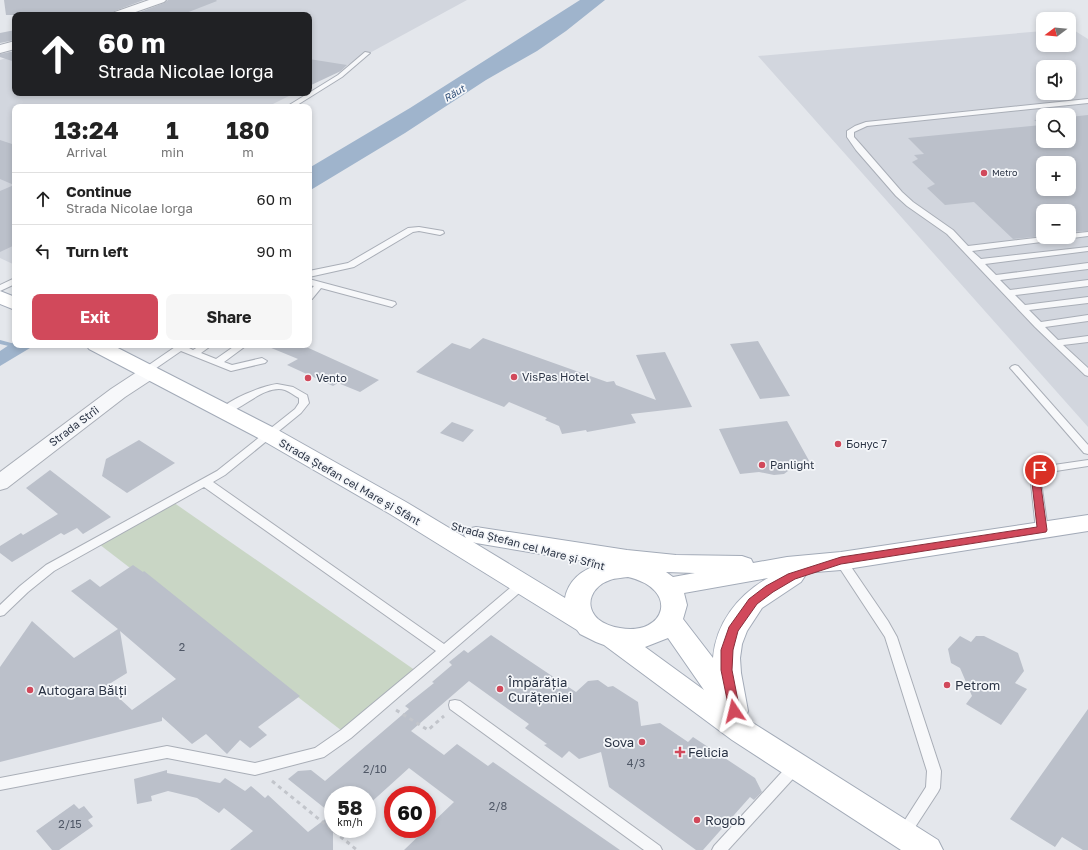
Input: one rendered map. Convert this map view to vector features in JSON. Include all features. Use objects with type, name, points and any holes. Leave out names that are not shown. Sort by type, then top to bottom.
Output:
[{"type":"main road","points":[[0,297],[12,303]]},
{"type":"main road","name":"Strada Ștefan cel Mare și Sfânt","points":[[103,348],[270,435],[398,508],[585,623]]},
{"type":"main road","name":"Strada Ștefan cel Mare și Sfînt","points":[[398,508],[476,534],[613,569]]},
{"type":"main road","points":[[614,639],[636,640],[656,633],[671,603],[790,571],[841,561],[1088,523]]},
{"type":"main road","points":[[476,534],[627,559],[676,564],[790,571]]},
{"type":"main road","points":[[738,722],[699,659],[657,578],[644,571],[628,568],[613,569],[598,573],[587,580],[579,590],[576,601],[578,612],[585,623],[598,633],[614,639],[738,722],[796,766],[915,842]]},
{"type":"main road","points":[[738,722],[727,670],[727,650],[733,630],[753,602],[790,571]]},
{"type":"street","points":[[125,12],[160,0]]},
{"type":"street","points":[[0,49],[12,46]]},
{"type":"street","name":"Strada Strîi","points":[[0,483],[148,371]]},
{"type":"lane","points":[[312,93],[340,76],[367,53]]},
{"type":"lane","points":[[294,104],[307,96]]},
{"type":"lane","points":[[1088,101],[866,124],[857,126],[850,130],[851,137],[859,148],[899,194],[910,204],[950,232],[1024,308],[1038,325],[1088,373]]},
{"type":"lane","points":[[312,273],[351,265],[411,230],[419,229],[440,233]]},
{"type":"lane","points":[[1076,235],[1088,234]]},
{"type":"lane","points":[[966,249],[1036,240]]},
{"type":"lane","points":[[978,262],[1088,249]]},
{"type":"lane","points":[[994,278],[1088,266]]},
{"type":"lane","points":[[0,288],[12,282]]},
{"type":"lane","points":[[312,283],[345,290],[392,304]]},
{"type":"lane","points":[[1009,293],[1088,283]]},
{"type":"lane","points":[[312,293],[318,285]]},
{"type":"lane","points":[[1024,308],[1088,300]]},
{"type":"lane","points":[[1038,325],[1088,318]]},
{"type":"lane","points":[[1056,343],[1088,339]]},
{"type":"lane","points":[[148,371],[179,348]]},
{"type":"lane","points":[[185,348],[231,368],[262,361]]},
{"type":"lane","points":[[194,353],[202,348]]},
{"type":"lane","points":[[217,363],[238,348]]},
{"type":"lane","points":[[1015,368],[1088,451]]},
{"type":"lane","points":[[0,612],[24,589],[50,568],[221,473],[298,411],[304,403],[304,397],[285,387],[275,387],[224,411]]},
{"type":"lane","points":[[1042,530],[1036,474],[1040,470],[1088,463]]},
{"type":"lane","points":[[205,482],[444,650]]},
{"type":"lane","points":[[841,561],[891,636],[934,771],[933,788],[915,842]]},
{"type":"lane","points":[[0,784],[167,752],[255,769],[319,753],[384,702],[521,585]]},
{"type":"lane","points":[[455,705],[655,850]]},
{"type":"lane","points":[[719,850],[796,766]]},
{"type":"path","points":[[384,702],[428,730],[455,705]]},
{"type":"path","points":[[255,769],[357,850]]},
{"type":"shaded area","points":[[183,0],[467,0],[312,84],[312,12],[154,12]]},
{"type":"shaded area","points":[[1036,32],[1036,52],[1076,52],[1076,32],[1088,39],[1088,427],[758,56]]},
{"type":"shaded area","points":[[12,56],[12,96],[289,96],[273,104],[12,104],[12,264],[0,258],[0,60]]},
{"type":"green space","points":[[170,500],[419,673],[346,734],[95,541]]},
{"type":"water","name":"Răut","points":[[580,0],[605,0],[566,31],[537,51],[486,80],[405,133],[312,189],[312,166],[410,108]]},
{"type":"water","points":[[12,343],[12,348],[30,348],[0,366],[0,351]]},
{"type":"building","points":[[4,0],[144,0],[112,12],[12,12],[12,15],[6,15]]},
{"type":"building","points":[[168,0],[217,1],[189,12],[140,12]]},
{"type":"building","points":[[12,31],[12,41],[0,43],[0,33]]},
{"type":"building","points":[[12,52],[12,61],[0,57],[0,54]]},
{"type":"building","points":[[312,59],[347,65],[341,71],[312,85]]},
{"type":"building","name":"Metro","points":[[1088,115],[1088,231],[1076,232],[1076,204],[1036,204],[1036,237],[1013,239],[974,202],[945,205],[927,188],[935,184],[912,162],[918,159],[914,155],[924,154],[908,138],[1036,125],[1036,148],[1076,148],[1076,116]]},
{"type":"building","points":[[0,140],[12,144],[12,184],[0,179]]},
{"type":"building","points":[[12,186],[12,246],[0,252],[0,191]]},
{"type":"building","points":[[483,338],[607,382],[614,381],[616,385],[656,400],[636,355],[665,352],[692,407],[631,414],[636,423],[587,432],[586,430],[562,434],[559,426],[545,420],[547,418],[509,402],[504,407],[416,372],[452,343],[470,349]]},
{"type":"building","points":[[758,341],[790,396],[760,399],[730,344]]},
{"type":"building","points":[[271,348],[309,348],[379,380],[360,392],[338,383],[333,386],[287,365],[298,359]]},
{"type":"building","points":[[787,421],[812,466],[792,468],[784,474],[774,475],[759,472],[740,474],[719,429]]},
{"type":"building","points":[[452,422],[474,430],[463,442],[440,433]]},
{"type":"building","points":[[139,440],[175,463],[127,493],[102,476],[106,459]]},
{"type":"building","points":[[50,470],[111,517],[83,534],[77,528],[64,535],[61,533],[12,562],[0,553],[0,546],[21,533],[23,535],[58,514],[26,488]]},
{"type":"building","points":[[133,565],[143,572],[144,571],[300,696],[258,727],[267,735],[250,748],[240,740],[227,754],[206,734],[192,744],[162,717],[162,721],[0,762],[0,667],[32,621],[74,658],[118,629],[71,591],[90,579],[100,587]],"holes":[[[120,631],[176,679],[132,710],[106,686],[127,673]]]},
{"type":"building","points":[[491,635],[576,692],[588,681],[598,680],[608,687],[613,686],[638,702],[641,726],[660,723],[688,742],[693,737],[755,778],[762,792],[754,800],[750,797],[703,850],[696,850],[609,787],[601,752],[579,759],[569,751],[562,758],[544,745],[547,744],[525,728],[529,724],[469,681],[411,731],[444,755],[457,744],[488,766],[493,762],[620,850],[404,850],[416,838],[436,838],[436,819],[454,802],[436,788],[436,786],[433,786],[409,768],[389,786],[384,786],[384,791],[376,798],[376,786],[324,786],[324,808],[288,779],[298,771],[311,770],[325,781],[409,709],[405,706],[434,683],[432,682],[452,665],[449,662],[464,650],[468,653]]},
{"type":"building","points":[[960,636],[971,642],[976,636],[984,636],[1018,653],[1024,671],[1015,683],[1027,689],[1001,725],[966,704],[972,696],[960,668],[951,663],[948,649]]},
{"type":"building","points":[[1088,709],[1088,850],[1083,850],[1062,837],[1055,847],[1010,819]]},
{"type":"building","points":[[167,770],[167,773],[220,783],[225,778],[245,791],[251,786],[265,798],[268,795],[308,832],[324,820],[324,838],[333,838],[333,850],[230,850],[253,831],[224,808],[219,813],[197,798],[168,791],[151,796],[152,801],[137,804],[134,779]]},
{"type":"building","points":[[74,804],[79,809],[84,806],[93,817],[88,820],[93,826],[59,850],[52,850],[36,831]]},
{"type":"waterway","points":[[0,342],[12,345]]},
{"type":"place","name":"Metro","points":[[984,173]]},
{"type":"place","name":"VisPas Hotel","points":[[514,377]]},
{"type":"place","name":"Vento","points":[[308,378]]},
{"type":"place","name":"Бонус 7","points":[[838,444]]},
{"type":"place","name":"Panlight","points":[[762,465]]},
{"type":"place","name":"Petrom","points":[[947,685]]},
{"type":"place","name":"Împărăția Curățeniei","points":[[500,689]]},
{"type":"place","name":"Autogara Bălți","points":[[30,690]]},
{"type":"place","name":"Sova","points":[[642,742]]},
{"type":"place","name":"Felicia","points":[[680,752]]},
{"type":"place","name":"Rogob","points":[[697,820]]},
{"type":"route","points":[[734,711],[727,670],[727,650],[733,630],[753,602],[770,589],[792,576],[841,561],[1042,530],[1036,479],[1036,474],[1040,470]]}]
